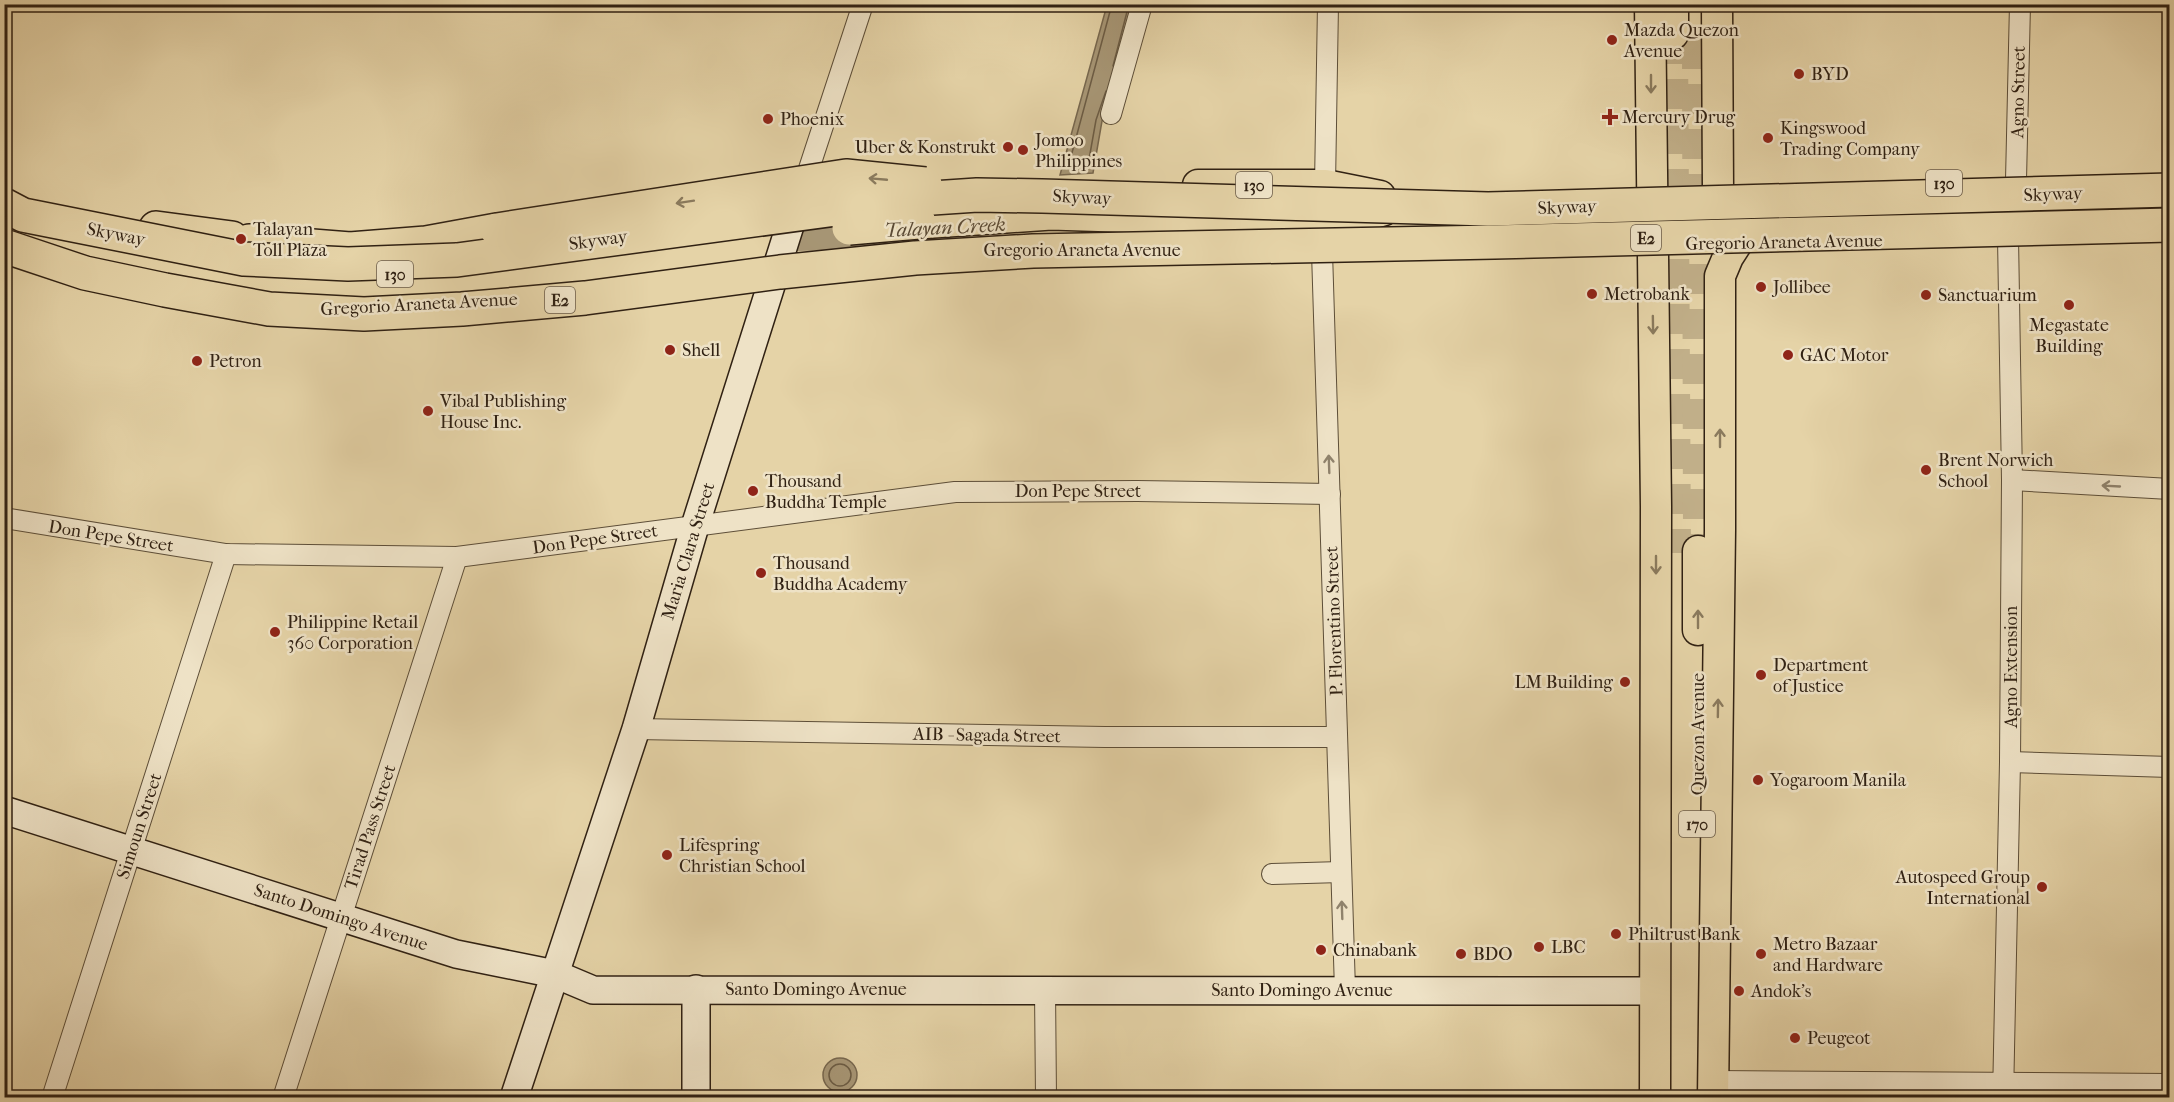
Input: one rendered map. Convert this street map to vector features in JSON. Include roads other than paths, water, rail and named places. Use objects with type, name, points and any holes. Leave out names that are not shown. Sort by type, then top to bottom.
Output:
[{"type":"highway","points":[[242,246],[350,249],[426,243],[846,176],[915,182],[977,195]]},
{"type":"highway","points":[[1933,185],[1970,200],[2169,198]]},
{"type":"highway","name":"Skyway","points":[[8,212],[348,264],[457,260],[828,208],[977,195],[1488,209],[2169,190]]},
{"type":"highway","points":[[242,246],[334,278],[468,277],[792,234],[929,221],[1049,206],[1338,222],[1408,202]]},
{"type":"highway","points":[[8,212],[115,285]]},
{"type":"highway","points":[[2016,237],[2099,217],[2169,216]]},
{"type":"highway","name":"Skyway","points":[[4,246],[85,273],[165,290],[269,309],[364,314],[462,309],[585,298],[780,272],[915,258],[1033,251],[1482,243],[2169,225]]},
{"type":"main road","points":[[1650,4],[1656,507],[1655,1098]]},
{"type":"main road","points":[[1673,4],[1685,37],[1697,4]]},
{"type":"main road","points":[[1652,246],[1718,191],[1717,4]]},
{"type":"main road","name":"Gregorio Araneta Avenue","points":[[1097,201],[1322,210],[1408,202],[1777,187],[1933,185],[1969,181],[2169,177]]},
{"type":"main road","name":"Gregorio Araneta Avenue","points":[[8,212],[140,251],[237,268],[309,277],[387,275],[463,266],[793,216],[928,201],[1049,206],[1097,201],[1186,185],[1325,185],[1408,202]]},
{"type":"main road","name":"Maria Clara Street","points":[[514,1098],[636,729],[694,526],[793,216]]},
{"type":"main road","name":"Gregorio Araneta Avenue","points":[[4,254],[115,285],[237,306],[311,310],[395,309],[478,304],[779,263],[954,250],[1322,252],[2016,237],[2169,236]]},
{"type":"main road","points":[[1708,1092],[1720,519],[1720,276],[1737,243]]},
{"type":"main road","name":"Quezon Avenue","points":[[1670,1098],[1687,552],[1708,1092]]},
{"type":"main road","name":"Santo Domingo Avenue","points":[[4,810],[456,954],[555,974],[593,990],[1655,991]]},
{"type":"main road","points":[[696,989],[696,1098]]},
{"type":"street","name":"Maria Clara Street","points":[[793,216],[863,4]]},
{"type":"street","points":[[1111,114],[1142,4]]},
{"type":"street","points":[[1325,185],[1328,4]]},
{"type":"street","name":"Agno Street","points":[[2016,180],[2020,4]]},
{"type":"street","name":"Agno Extension","points":[[2003,1090],[2010,762],[2016,237]]},
{"type":"street","name":"P. Florentino Street","points":[[1322,252],[1345,990]]},
{"type":"street","points":[[2012,480],[2169,489]]},
{"type":"street","name":"Don Pepe Street","points":[[6,524],[226,554],[457,557],[955,492],[1137,491],[1330,494]]},
{"type":"street","name":"Simoun Street","points":[[52,1098],[226,554]]},
{"type":"street","name":"Tirad Pass Street","points":[[283,1098],[457,557]]},
{"type":"street","name":"AIB - Sagada Street","points":[[636,729],[1105,737],[1337,736]]},
{"type":"street","points":[[2010,762],[2169,767]]},
{"type":"street","points":[[1272,874],[1341,872]]},
{"type":"street","points":[[1045,989],[1046,1098]]},
{"type":"street","points":[[1708,1092],[2003,1090],[2169,1084]]},
{"type":"water","points":[[1107,5],[1135,5],[1102,121],[1093,173],[1060,175]]},
{"type":"water","points":[[840,1058],[852,1063],[857,1075],[852,1087],[840,1092],[828,1087],[823,1075],[828,1063]]},
{"type":"waterway","name":"Talayan Creek","points":[[798,235],[875,233]]},
{"type":"tunnel","points":[[1673,34],[1676,553]]},
{"type":"tunnel","points":[[1697,39],[1698,551]]},
{"type":"place","name":"Mazda Quezon Avenue","points":[[1612,40]]},
{"type":"place","name":"BYD","points":[[1799,74]]},
{"type":"place","name":"Mercury Drug","points":[[1610,117]]},
{"type":"place","name":"Phoenix","points":[[768,119]]},
{"type":"place","name":"Kingswood Trading Company","points":[[1768,138]]},
{"type":"place","name":"Uber & Konstrukt","points":[[1008,147]]},
{"type":"place","name":"Jomoo Philippines","points":[[1023,150]]},
{"type":"place","name":"Talayan Toll Plaza","points":[[241,239]]},
{"type":"place","name":"Jollibee","points":[[1761,287]]},
{"type":"place","name":"Metrobank","points":[[1592,294]]},
{"type":"place","name":"Sanctuarium","points":[[1926,295]]},
{"type":"place","name":"Megastate Building","points":[[2069,305]]},
{"type":"place","name":"Shell","points":[[670,350]]},
{"type":"place","name":"GAC Motor","points":[[1788,355]]},
{"type":"place","name":"Petron","points":[[197,361]]},
{"type":"place","name":"Vibal Publishing House Inc.","points":[[428,411]]},
{"type":"place","name":"Brent Norwich School","points":[[1926,470]]},
{"type":"place","name":"Thousand Buddha Temple","points":[[753,491]]},
{"type":"place","name":"Thousand Buddha Academy","points":[[761,573]]},
{"type":"place","name":"Philippine Retail 360 Corporation","points":[[275,632]]},
{"type":"place","name":"Department of Justice","points":[[1761,675]]},
{"type":"place","name":"LM Building","points":[[1625,682]]},
{"type":"place","name":"Yogaroom Manila","points":[[1758,780]]},
{"type":"place","name":"Lifespring Christian School","points":[[667,855]]},
{"type":"place","name":"Autospeed Group International","points":[[2042,887]]},
{"type":"place","name":"Philtrust Bank","points":[[1616,934]]},
{"type":"place","name":"LBC","points":[[1539,947]]},
{"type":"place","name":"Chinabank","points":[[1321,950]]},
{"type":"place","name":"BDO","points":[[1461,954]]},
{"type":"place","name":"Metro Bazaar and Hardware","points":[[1761,954]]},
{"type":"place","name":"Andok's","points":[[1739,991]]},
{"type":"place","name":"Peugeot","points":[[1795,1038]]}]
